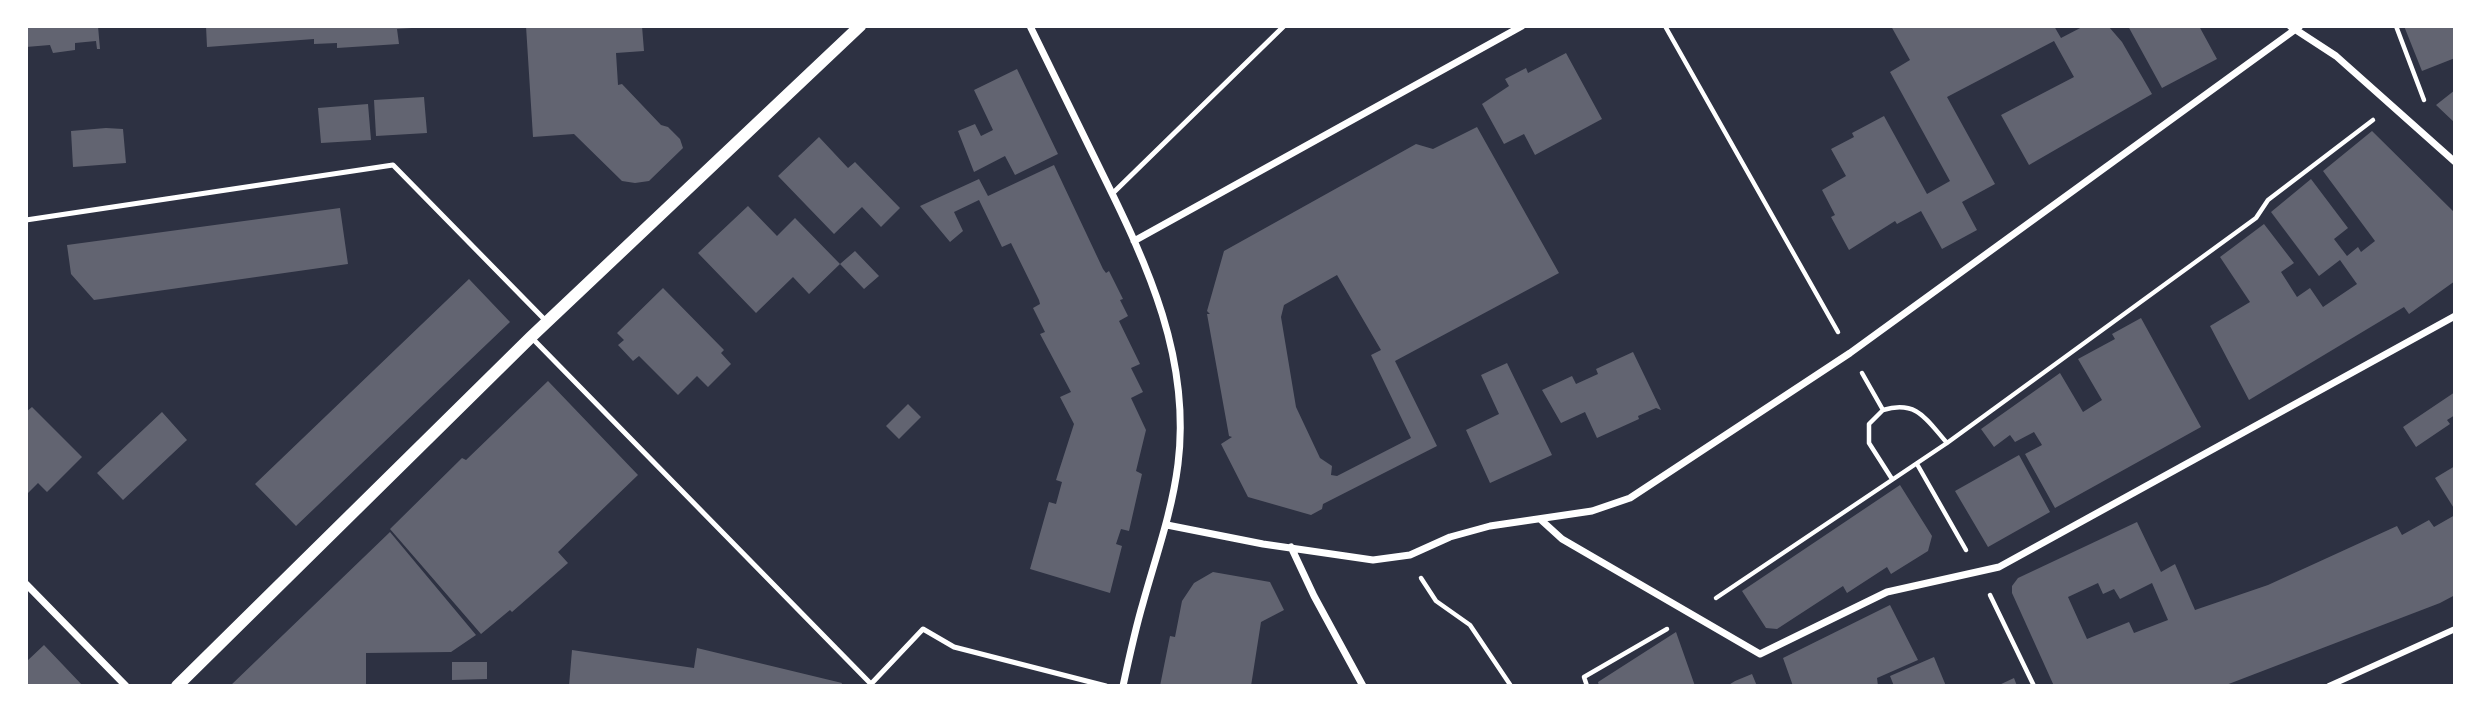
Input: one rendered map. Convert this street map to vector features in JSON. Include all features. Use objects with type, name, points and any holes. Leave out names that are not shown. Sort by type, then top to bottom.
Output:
[{"type":"street","points":[[177,686],[531,337],[860,26]]},
{"type":"street","points":[[1030,26],[1134,241],[1163,311],[1177,364],[1181,417],[1178,464],[1167,525],[1142,605],[1123,686]]},
{"type":"street","points":[[1134,241],[1522,26]]},
{"type":"street","points":[[1167,525],[1373,560],[1410,555],[1450,537],[1490,526],[1592,511],[1630,498],[1850,353],[2296,27],[2336,56],[2390,107],[2443,149],[2455,162]]},
{"type":"street","points":[[1540,519],[1562,539],[1760,654],[1888,592],[1999,567],[2455,316]]},
{"type":"street","points":[[1292,547],[1314,596],[1363,686]]},
{"type":"street","points":[[26,584],[126,686]]},
{"type":"street","points":[[2329,686],[2455,629]]},
{"type":"lane","points":[[1112,194],[1284,26]]},
{"type":"lane","points":[[26,220],[393,165],[547,322]]},
{"type":"lane","points":[[531,337],[871,684],[923,629],[954,647],[1107,686]]},
{"type":"path","points":[[1665,26],[1883,410]]},
{"type":"path","points":[[2396,26],[2443,149]]},
{"type":"path","points":[[1587,686],[1584,677],[1690,615],[1947,443],[2256,218],[2268,200],[2390,107]]},
{"type":"path","points":[[1892,479],[1868,443],[1869,424],[1883,410],[1897,406],[1916,409],[1947,443]]},
{"type":"path","points":[[1410,555],[1436,601],[1470,625],[1511,686]]},
{"type":"building","points":[[26,26],[98,26],[100,49],[97,49],[96,41],[75,43],[75,50],[53,53],[50,45],[26,47]]},
{"type":"building","points":[[206,26],[412,28],[397,29],[399,44],[337,48],[337,43],[314,44],[314,39],[207,47]]},
{"type":"building","points":[[526,26],[642,26],[644,51],[616,53],[618,85],[622,84],[661,125],[668,127],[680,139],[683,148],[649,181],[635,183],[622,181],[574,134],[533,137]]},
{"type":"building","points":[[1891,26],[2054,26],[2061,38],[2084,26],[2109,27],[2122,42],[2152,94],[2029,165],[2001,115],[2074,77],[2054,41],[1947,97],[1995,184],[1962,202],[1977,230],[1942,249],[1921,211],[1897,224],[1895,221],[1849,250],[1831,217],[1835,215],[1822,190],[1846,176],[1831,149],[1854,137],[1852,133],[1884,116],[1927,194],[1950,181],[1890,72],[1910,60]]},
{"type":"building","points":[[2128,26],[2199,26],[2217,59],[2162,88]]},
{"type":"building","points":[[2404,26],[2455,26],[2455,58],[2422,71]]},
{"type":"building","points":[[1566,53],[1602,119],[1535,155],[1524,134],[1504,144],[1482,104],[1509,86],[1505,79],[1526,68],[1528,73]]},
{"type":"building","points":[[1017,69],[1058,154],[1015,175],[1005,156],[974,172],[958,131],[975,124],[981,136],[993,130],[974,90]]},
{"type":"building","points":[[2455,90],[2455,123],[2436,105]]},
{"type":"building","points":[[424,97],[427,133],[376,136],[374,100]]},
{"type":"building","points":[[368,104],[371,140],[321,143],[318,108]]},
{"type":"building","points":[[1477,127],[1559,273],[1395,361],[1437,446],[1323,504],[1322,509],[1311,515],[1248,497],[1221,444],[1232,437],[1229,436],[1207,314],[1210,314],[1207,311],[1224,251],[1416,144],[1433,149]],"holes":[[[1337,275],[1381,350],[1371,355],[1411,438],[1337,476],[1331,475],[1332,466],[1320,458],[1296,407],[1281,317],[1284,305]]]},
{"type":"building","points":[[123,129],[126,163],[73,167],[71,131]]},
{"type":"building","points":[[2372,131],[2455,213],[2455,281],[2409,314],[2404,307],[2249,400],[2210,326],[2250,302],[2220,257],[2264,224],[2294,263],[2281,272],[2297,297],[2310,288],[2323,307],[2357,284],[2340,260],[2319,276],[2271,212],[2311,179],[2348,228],[2334,239],[2347,256],[2358,247],[2361,252],[2375,241],[2323,171]]},
{"type":"building","points":[[819,137],[848,168],[855,162],[900,208],[881,227],[862,207],[834,234],[778,176]]},
{"type":"building","points":[[1054,165],[1103,269],[1106,273],[1109,271],[1123,299],[1120,300],[1128,316],[1119,321],[1140,364],[1131,368],[1143,392],[1131,398],[1146,430],[1136,471],[1142,474],[1129,531],[1121,529],[1116,544],[1122,546],[1110,593],[1030,569],[1049,502],[1056,504],[1062,482],[1056,480],[1074,424],[1060,397],[1071,392],[1040,334],[1045,332],[1033,308],[1040,304],[1039,300],[1011,243],[1002,247],[979,200],[954,212],[963,231],[950,242],[920,206],[979,179],[988,196]]},
{"type":"building","points":[[748,206],[777,236],[795,218],[840,264],[809,294],[793,277],[756,313],[698,253]]},
{"type":"building","points":[[340,208],[348,264],[94,300],[71,274],[67,245]]},
{"type":"building","points":[[855,251],[879,276],[864,289],[840,264]]},
{"type":"building","points":[[469,279],[510,322],[296,526],[255,484]]},
{"type":"building","points":[[663,288],[724,350],[721,353],[731,364],[708,387],[697,376],[678,395],[639,356],[633,361],[618,345],[624,340],[617,333]]},
{"type":"building","points":[[2141,318],[2201,427],[2055,508],[2025,454],[2042,445],[2034,432],[2015,442],[2010,435],[1994,447],[1981,429],[2060,373],[2083,412],[2102,400],[2078,359],[2115,339],[2112,334]]},
{"type":"building","points":[[1633,352],[1661,410],[1656,408],[1638,416],[1639,419],[1597,438],[1585,412],[1561,423],[1542,390],[1572,376],[1576,384],[1598,374],[1596,369]]},
{"type":"building","points":[[1507,363],[1552,455],[1490,483],[1466,430],[1499,414],[1481,375]]},
{"type":"building","points":[[548,381],[638,475],[558,552],[568,563],[512,612],[510,610],[481,634],[390,529],[462,458],[466,460]]},
{"type":"building","points":[[2455,392],[2455,415],[2447,420],[2450,424],[2416,447],[2403,427]]},
{"type":"building","points":[[908,404],[921,417],[899,439],[886,426]]},
{"type":"building","points":[[32,407],[82,457],[47,492],[38,483],[26,495],[26,412]]},
{"type":"building","points":[[162,412],[187,440],[123,500],[97,473]]},
{"type":"building","points":[[2019,455],[2050,512],[1988,547],[1955,491]]},
{"type":"building","points":[[2455,466],[2455,510],[2435,478]]},
{"type":"building","points":[[1900,485],[1932,536],[1928,551],[1891,574],[1887,567],[1847,593],[1843,586],[1777,629],[1766,628],[1742,591]]},
{"type":"building","points":[[2455,515],[2455,595],[2226,685],[2054,686],[2012,593],[2012,586],[2018,578],[2137,522],[2161,572],[2175,564],[2195,610],[2268,585],[2397,526],[2402,535],[2429,520],[2434,527]],"holes":[[[2098,583],[2103,594],[2114,589],[2120,599],[2152,583],[2168,620],[2134,633],[2129,622],[2087,639],[2068,597]]]},
{"type":"building","points":[[390,532],[476,635],[451,652],[366,653],[366,686],[230,686]]},
{"type":"building","points":[[1213,572],[1270,582],[1284,610],[1261,622],[1251,686],[1160,686],[1170,636],[1175,637],[1182,601],[1194,583]]},
{"type":"building","points":[[1890,605],[1918,660],[1877,678],[1878,686],[1793,686],[1783,658]]},
{"type":"building","points":[[1676,632],[1695,686],[1599,686],[1598,682]]},
{"type":"building","points":[[44,645],[83,686],[26,686],[26,662]]},
{"type":"building","points":[[697,648],[842,683],[841,686],[569,686],[572,650],[694,668]]},
{"type":"building","points":[[1934,657],[1946,686],[1894,686],[1890,676]]},
{"type":"building","points":[[452,662],[487,662],[487,679],[452,680]]},
{"type":"building","points":[[1752,674],[1757,686],[1727,686],[1735,681]]},
{"type":"building","points":[[2014,678],[2017,686],[1997,686]]}]
